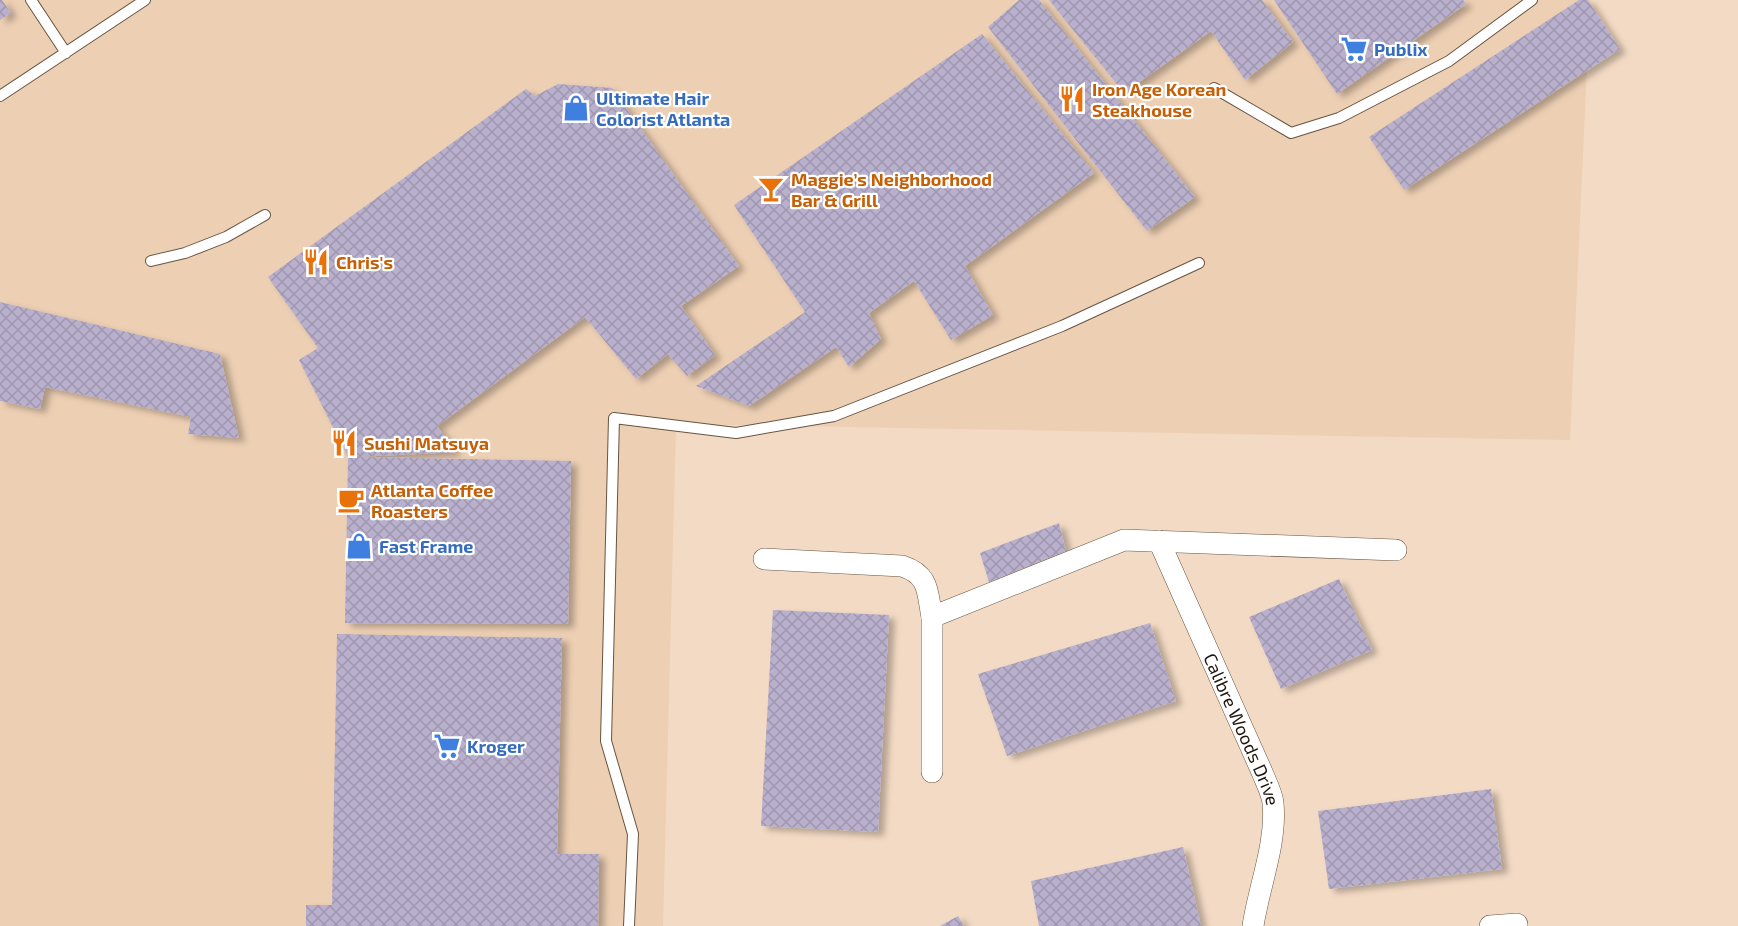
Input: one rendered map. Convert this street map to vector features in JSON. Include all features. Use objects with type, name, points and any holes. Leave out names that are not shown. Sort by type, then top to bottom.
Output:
[{"type":"street","points":[[932,617],[1124,540],[1396,550]]},
{"type":"street","name":"Calibre Woods Drive","points":[[1159,541],[1273,800],[1273,834],[1252,926]]},
{"type":"street","points":[[764,560],[902,566],[922,576],[932,617],[932,772]]},
{"type":"street","points":[[1490,926],[1517,924],[1517,926]]},
{"type":"lane","points":[[31,0],[66,53]]},
{"type":"lane","points":[[0,96],[145,0]]},
{"type":"lane","points":[[1214,88],[1291,133],[1339,118],[1449,61],[1532,0]]},
{"type":"lane","points":[[151,261],[185,253],[226,237],[265,215]]},
{"type":"lane","points":[[629,926],[633,834],[606,741],[614,418],[735,433],[834,416],[1062,327],[1199,263]]},
{"type":"shaded area","points":[[0,0],[1590,0],[1570,440],[676,424],[663,926],[0,926]]},
{"type":"building","points":[[0,0],[11,13],[0,20]]},
{"type":"building","points":[[1019,0],[1039,0],[1195,197],[1147,231],[988,27]]},
{"type":"building","points":[[1049,0],[1262,0],[1293,42],[1245,80],[1211,31],[1124,93]]},
{"type":"building","name":"Publix","points":[[1274,0],[1463,0],[1466,4],[1337,94]]},
{"type":"building","points":[[1579,0],[1588,0],[1620,49],[1404,190],[1369,137]]},
{"type":"building","points":[[982,34],[1094,173],[965,266],[993,315],[951,340],[914,281],[869,313],[881,339],[849,367],[836,347],[749,406],[696,386],[805,312],[734,205]]},
{"type":"building","points":[[558,84],[612,88],[739,266],[681,306],[715,355],[687,376],[668,354],[636,379],[585,317],[437,426],[456,452],[357,457],[571,461],[568,624],[345,623],[348,457],[299,360],[318,348],[268,277],[526,89],[535,96]]},
{"type":"building","points":[[0,302],[220,354],[239,438],[188,434],[191,417],[45,387],[40,409],[0,401]]},
{"type":"building","points":[[1059,523],[1066,551],[989,582],[980,553]]},
{"type":"building","points":[[1339,579],[1372,650],[1281,689],[1249,617]]},
{"type":"building","points":[[773,610],[889,615],[878,832],[761,826]]},
{"type":"building","points":[[1150,623],[1176,701],[1007,756],[978,674]]},
{"type":"building","name":"Kroger","points":[[337,634],[562,638],[557,854],[599,854],[598,926],[306,926],[306,905],[332,905]]},
{"type":"building","points":[[1491,789],[1502,869],[1329,889],[1318,811]]},
{"type":"building","points":[[1183,847],[1201,926],[1039,926],[1031,881]]},
{"type":"building","points":[[958,916],[964,926],[940,926]]},
{"type":"place","name":"Publix","points":[[1354,49]]},
{"type":"place","name":"Iron Age Korean Steakhouse","points":[[1072,99]]},
{"type":"place","name":"Ultimate Hair Colorist Atlanta","points":[[576,108]]},
{"type":"place","name":"Maggie’s Neighborhood Bar & Grill","points":[[771,189]]},
{"type":"place","name":"Chris's","points":[[316,262]]},
{"type":"place","name":"Sushi Matsuya","points":[[344,443]]},
{"type":"place","name":"Atlanta Coffee Roasters","points":[[351,500]]},
{"type":"place","name":"Fast Frame","points":[[359,546]]},
{"type":"place","name":"Kroger","points":[[447,746]]}]
